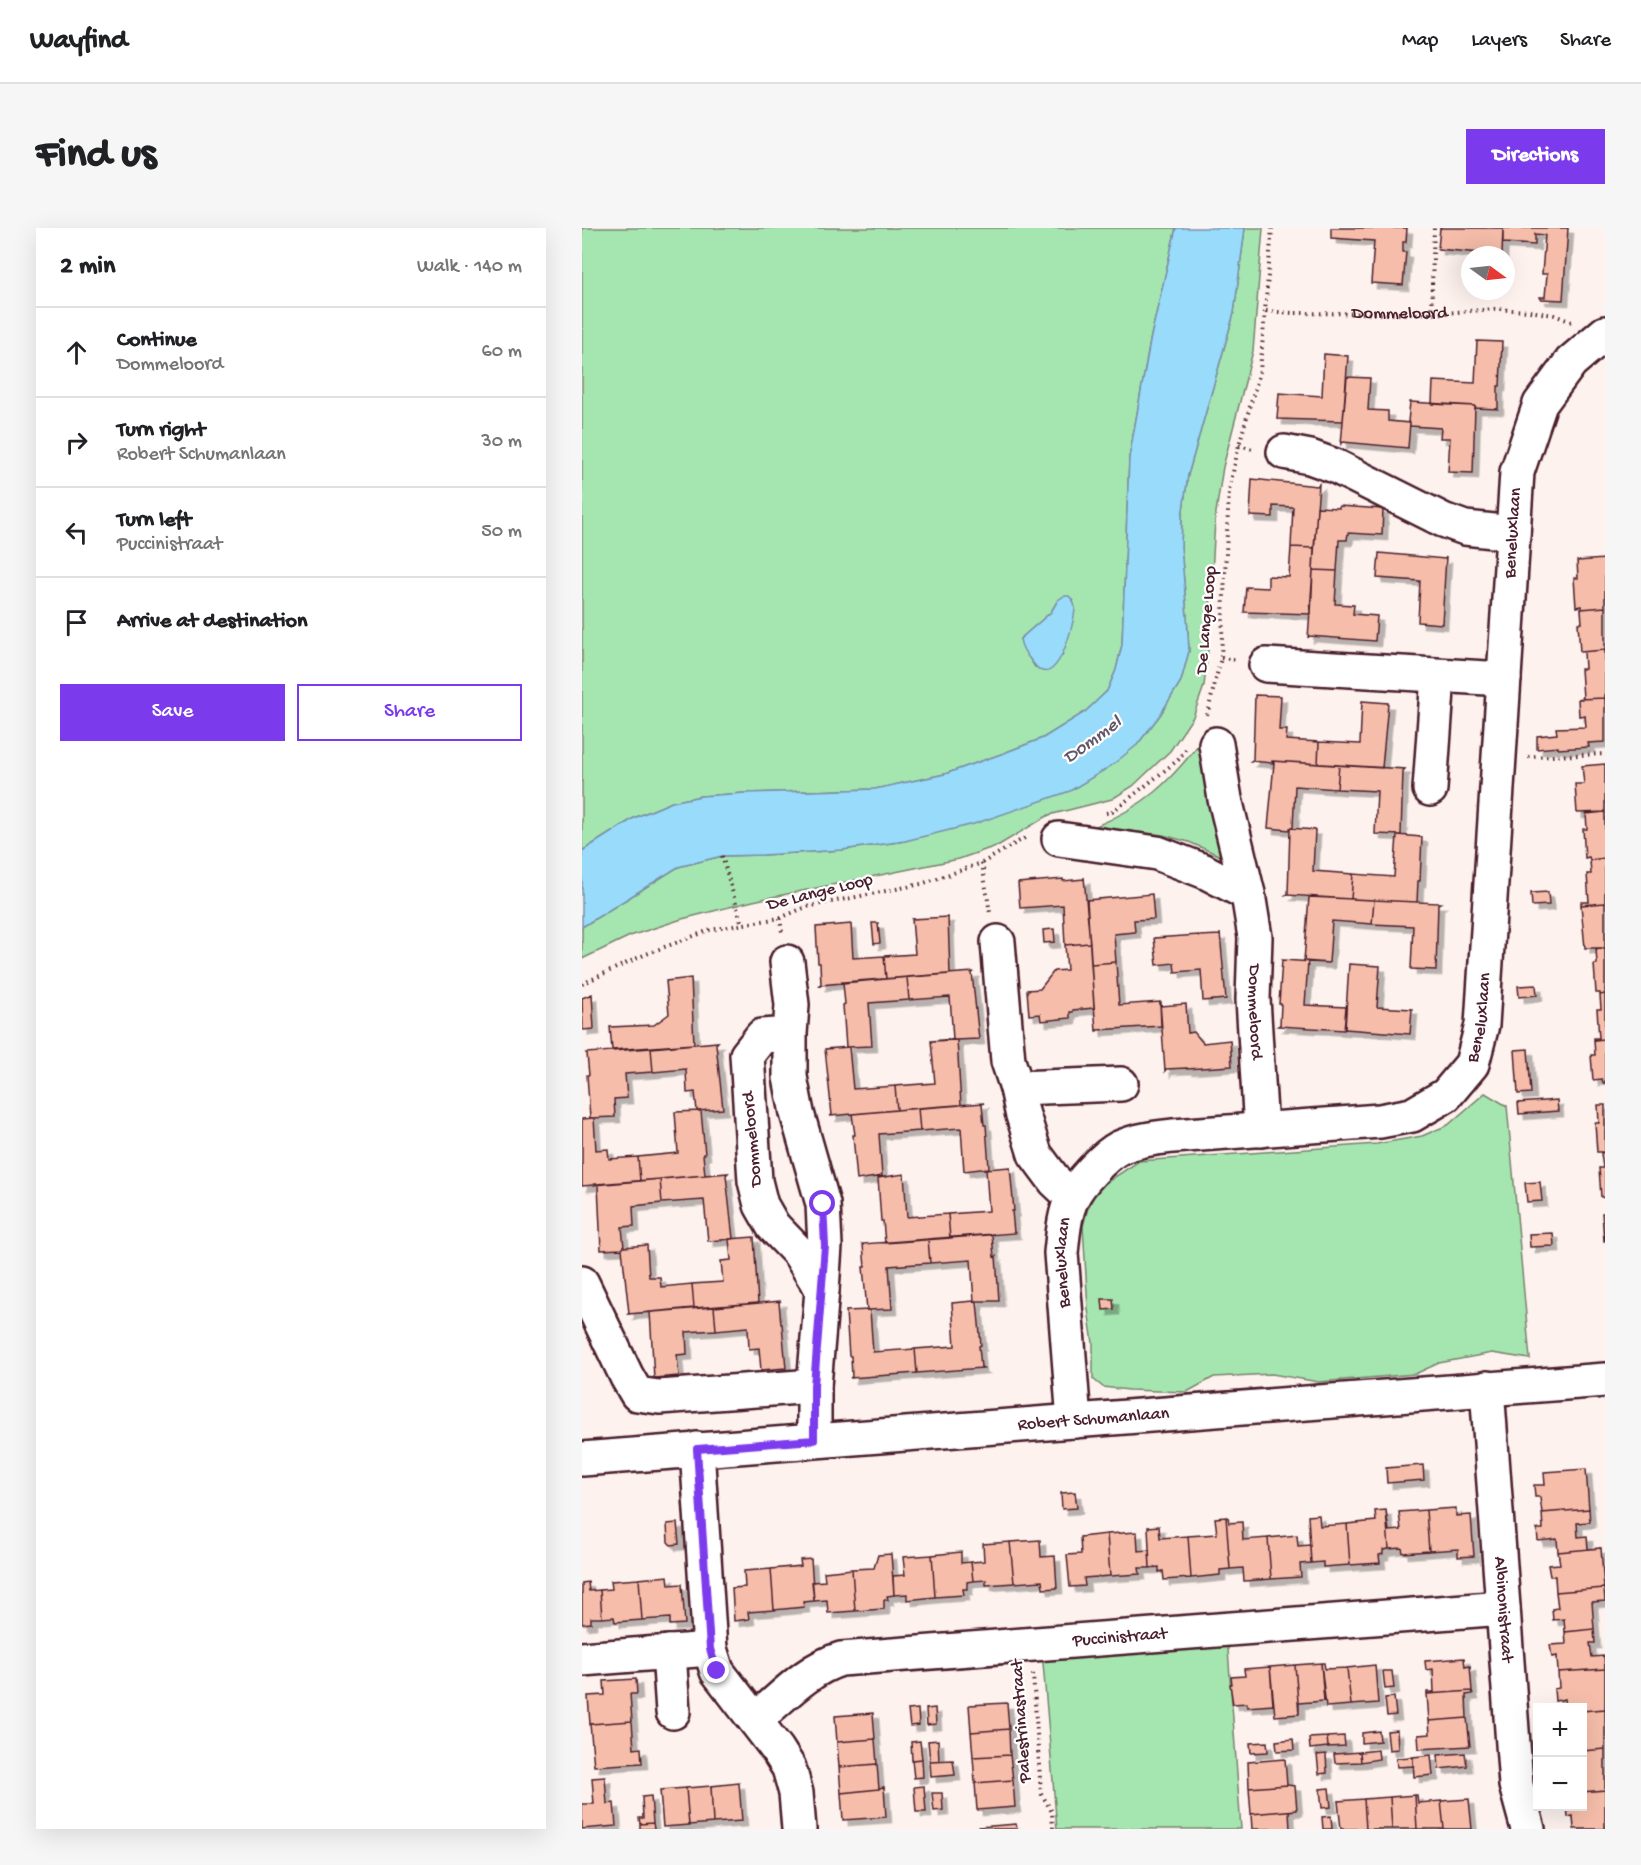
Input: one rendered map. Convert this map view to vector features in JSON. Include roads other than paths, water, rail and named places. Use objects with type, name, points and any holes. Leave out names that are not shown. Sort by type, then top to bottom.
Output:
[{"type":"street","name":"Beneluxlaan","points":[[1074,1421],[1061,1253],[1063,1228],[1072,1197],[1101,1161],[1120,1148],[1146,1139],[1380,1121],[1412,1115],[1446,1095],[1472,1064],[1482,1025],[1517,472],[1540,404],[1571,362],[1603,334]]},
{"type":"street","points":[[1284,452],[1310,457],[1335,466],[1443,520],[1465,528],[1513,533]]},
{"type":"street","points":[[1266,665],[1504,679]]},
{"type":"street","points":[[1430,789],[1438,676]]},
{"type":"street","name":"Dommeloord","points":[[1204,736],[1224,799],[1248,894],[1255,937],[1253,999],[1261,1130]]},
{"type":"street","points":[[1044,837],[1157,853],[1204,871],[1248,894]]},
{"type":"street","points":[[998,942],[1008,1061],[1022,1112],[1035,1154],[1054,1181],[1072,1197]]},
{"type":"street","points":[[787,962],[792,1005],[790,1077],[797,1113],[823,1204],[825,1246],[814,1386],[814,1440]]},
{"type":"street","name":"Dommeloord","points":[[790,1034],[762,1036],[747,1055],[755,1181],[760,1205],[773,1226],[799,1252],[822,1290]]},
{"type":"street","points":[[1017,1088],[1121,1084]]},
{"type":"street","points":[[582,1283],[637,1394],[660,1397],[814,1386]]},
{"type":"street","name":"Robert Schumanlaan","points":[[582,1459],[1605,1380]]},
{"type":"street","name":"Albinonistraat","points":[[1487,1388],[1516,1785],[1528,1829]]},
{"type":"street","points":[[697,1449],[710,1649],[717,1671],[789,1768],[796,1792],[799,1829]]},
{"type":"street","name":"Puccinistraat","points":[[755,1720],[811,1673],[826,1664],[841,1659],[1503,1608]]},
{"type":"street","points":[[582,1659],[710,1649]]},
{"type":"street","points":[[669,1653],[673,1712]]},
{"type":"water","name":"Dommel","points":[[1176,228],[1245,228],[1234,313],[1188,475],[1182,517],[1181,547],[1189,651],[1181,681],[1160,715],[1137,745],[1111,766],[1070,791],[974,824],[905,841],[842,850],[722,856],[678,867],[582,927],[582,851],[634,818],[672,802],[701,796],[875,789],[945,774],[1043,738],[1085,712],[1107,691],[1116,670],[1122,645],[1129,458],[1151,336]]},
{"type":"water","points":[[1069,596],[1075,607],[1067,641],[1056,664],[1049,671],[1041,671],[1027,655],[1020,639],[1051,612],[1058,600]]}]
